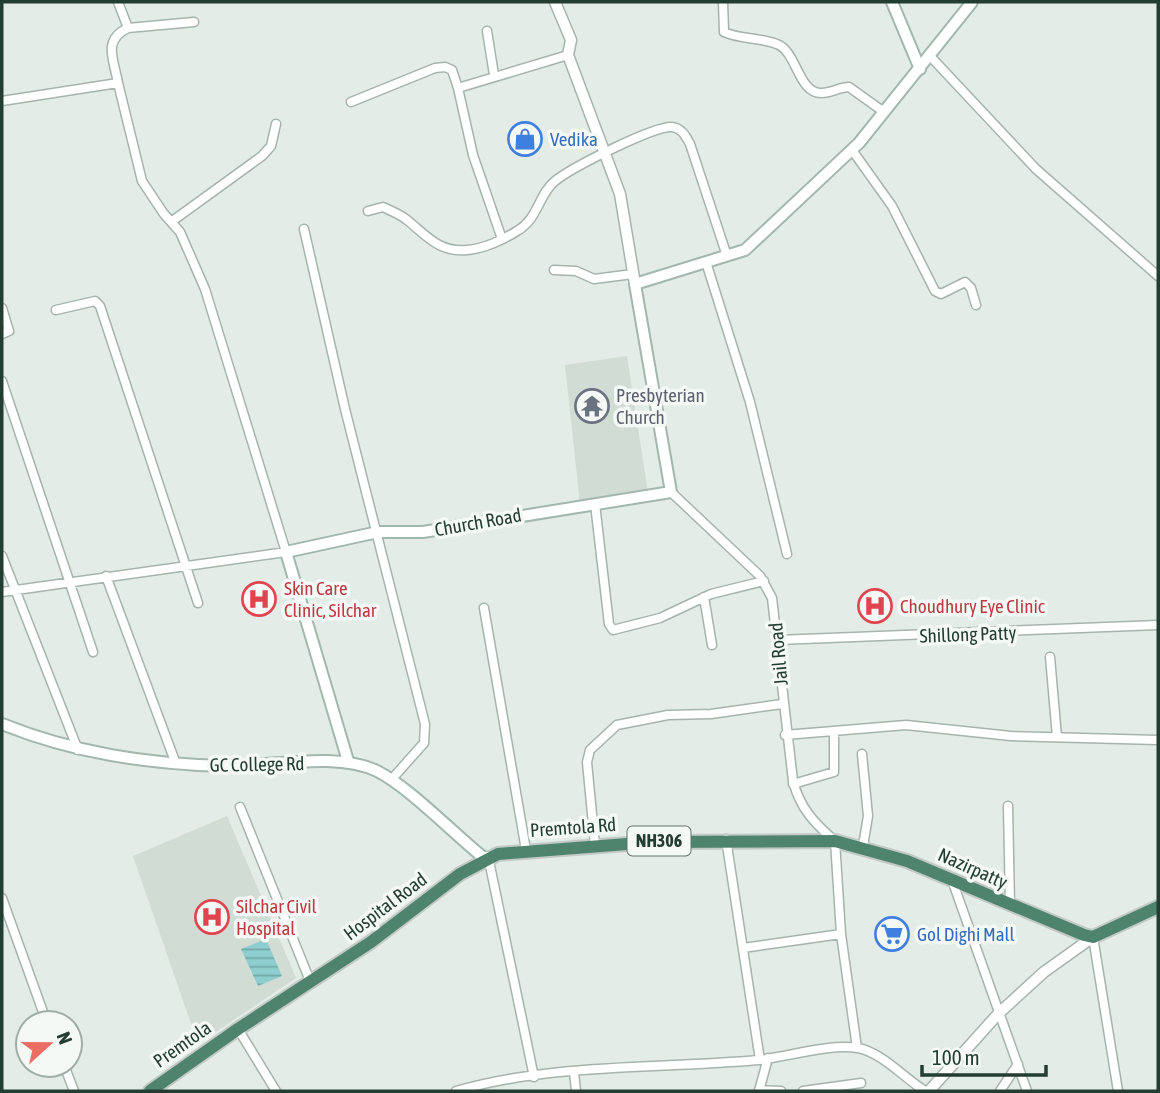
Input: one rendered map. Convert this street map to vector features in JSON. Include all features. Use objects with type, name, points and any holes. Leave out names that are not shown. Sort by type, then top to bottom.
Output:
[{"type":"highway","name":"Premtola Rd","points":[[486,857],[526,850],[595,845],[726,839],[835,841]]},
{"type":"highway","name":"Nazirpatty","points":[[835,841],[863,846],[952,879],[1010,906],[1093,937]]},
{"type":"highway","name":"Hospital Road","points":[[237,1029],[371,942],[430,895],[486,857]]},
{"type":"highway","points":[[1093,937],[1158,907]]},
{"type":"highway","name":"Premtola","points":[[150,1091],[237,1029]]},
{"type":"main road","points":[[892,2],[920,69]]},
{"type":"main road","points":[[670,492],[634,279],[745,250],[852,150],[972,2]]},
{"type":"main road","name":"Church Road","points":[[286,552],[378,532],[423,532],[670,492]]},
{"type":"main road","points":[[286,552],[348,761]]},
{"type":"main road","name":"GC College Rd","points":[[2,724],[79,750],[152,763],[227,766],[348,761],[391,780],[486,857]]},
{"type":"street","points":[[118,2],[128,28]]},
{"type":"street","points":[[554,270],[576,271],[594,279],[634,279],[620,194],[568,55],[571,40],[555,2]]},
{"type":"street","points":[[723,2],[724,32],[778,45],[786,50],[808,87],[814,91],[822,93],[849,87],[884,112]]},
{"type":"street","points":[[2,592],[286,552],[205,289],[180,232],[142,181],[118,83],[111,41],[116,33],[128,28],[194,22]]},
{"type":"street","points":[[487,31],[494,75]]},
{"type":"street","points":[[458,88],[494,75],[568,55]]},
{"type":"street","points":[[930,56],[1036,169],[1158,276]]},
{"type":"street","points":[[351,102],[445,67],[453,70],[472,155],[502,239]]},
{"type":"street","points":[[2,101],[118,83]]},
{"type":"street","points":[[171,222],[262,156],[274,138],[276,124]]},
{"type":"street","points":[[368,211],[383,207],[406,219],[440,247],[465,251],[502,239],[533,219],[553,183],[652,131],[673,127],[680,129],[691,144],[727,256]]},
{"type":"street","points":[[852,150],[892,206],[936,291],[941,293],[965,282],[971,288],[976,305]]},
{"type":"street","points":[[304,229],[335,370],[378,532],[426,733],[424,743],[391,780]]},
{"type":"street","points":[[706,262],[750,402],[787,554]]},
{"type":"street","points":[[56,310],[87,301],[95,301],[100,306],[198,603]]},
{"type":"street","points":[[2,308],[9,331],[2,334]]},
{"type":"street","points":[[2,381],[93,652]]},
{"type":"street","name":"Jail Road","points":[[670,492],[764,581],[772,598],[793,783],[811,821],[835,841]]},
{"type":"street","points":[[595,504],[609,628],[612,630],[660,618],[704,597],[764,581]]},
{"type":"street","points":[[2,556],[79,750]]},
{"type":"street","points":[[106,576],[176,764]]},
{"type":"street","points":[[704,597],[712,645]]},
{"type":"street","points":[[484,608],[526,850]]},
{"type":"street","name":"Shillong Patty","points":[[778,640],[1158,625]]},
{"type":"street","points":[[1050,657],[1057,737]]},
{"type":"street","points":[[595,845],[587,762],[590,750],[610,728],[643,719],[782,704]]},
{"type":"street","points":[[786,735],[906,725],[1057,737],[1158,740]]},
{"type":"street","points":[[793,783],[834,772],[834,730]]},
{"type":"street","points":[[862,754],[868,816],[863,846]]},
{"type":"street","points":[[1008,806],[1010,906]]},
{"type":"street","points":[[240,807],[310,981]]},
{"type":"street","points":[[726,839],[764,1059],[759,1091],[781,1091]]},
{"type":"street","points":[[835,841],[841,934],[857,1048]]},
{"type":"street","points":[[486,857],[534,1077]]},
{"type":"street","points":[[952,879],[1027,1091]]},
{"type":"street","points":[[2,898],[42,1009]]},
{"type":"street","points":[[743,948],[841,934]]},
{"type":"street","points":[[456,1091],[574,1072],[764,1059],[857,1048],[878,1057],[927,1091],[998,1014],[1044,972],[1093,937],[1118,1091]]},
{"type":"street","points":[[237,1029],[276,1091]]},
{"type":"street","points":[[1000,1091],[1018,1064]]},
{"type":"street","points":[[574,1072],[576,1091]]},
{"type":"street","points":[[803,1091],[861,1083]]},
{"type":"shaded area","points":[[627,356],[649,499],[580,504],[565,365]]},
{"type":"shaded area","name":"Silchar Civil Hospital","points":[[227,816],[296,978],[198,1044],[133,856]]},
{"type":"water","points":[[266,939],[282,976],[258,986],[241,949]]},
{"type":"place","name":"Vedika","points":[[525,139]]},
{"type":"place","name":"Presbyterian Church","points":[[592,406]]},
{"type":"place","name":"Skin Care Clinic, Silchar","points":[[259,599]]},
{"type":"place","name":"Choudhury Eye Clinic","points":[[875,606]]},
{"type":"place","name":"Silchar Civil Hospital","points":[[212,917]]},
{"type":"place","name":"Gol Dighi Mall","points":[[892,934]]}]
